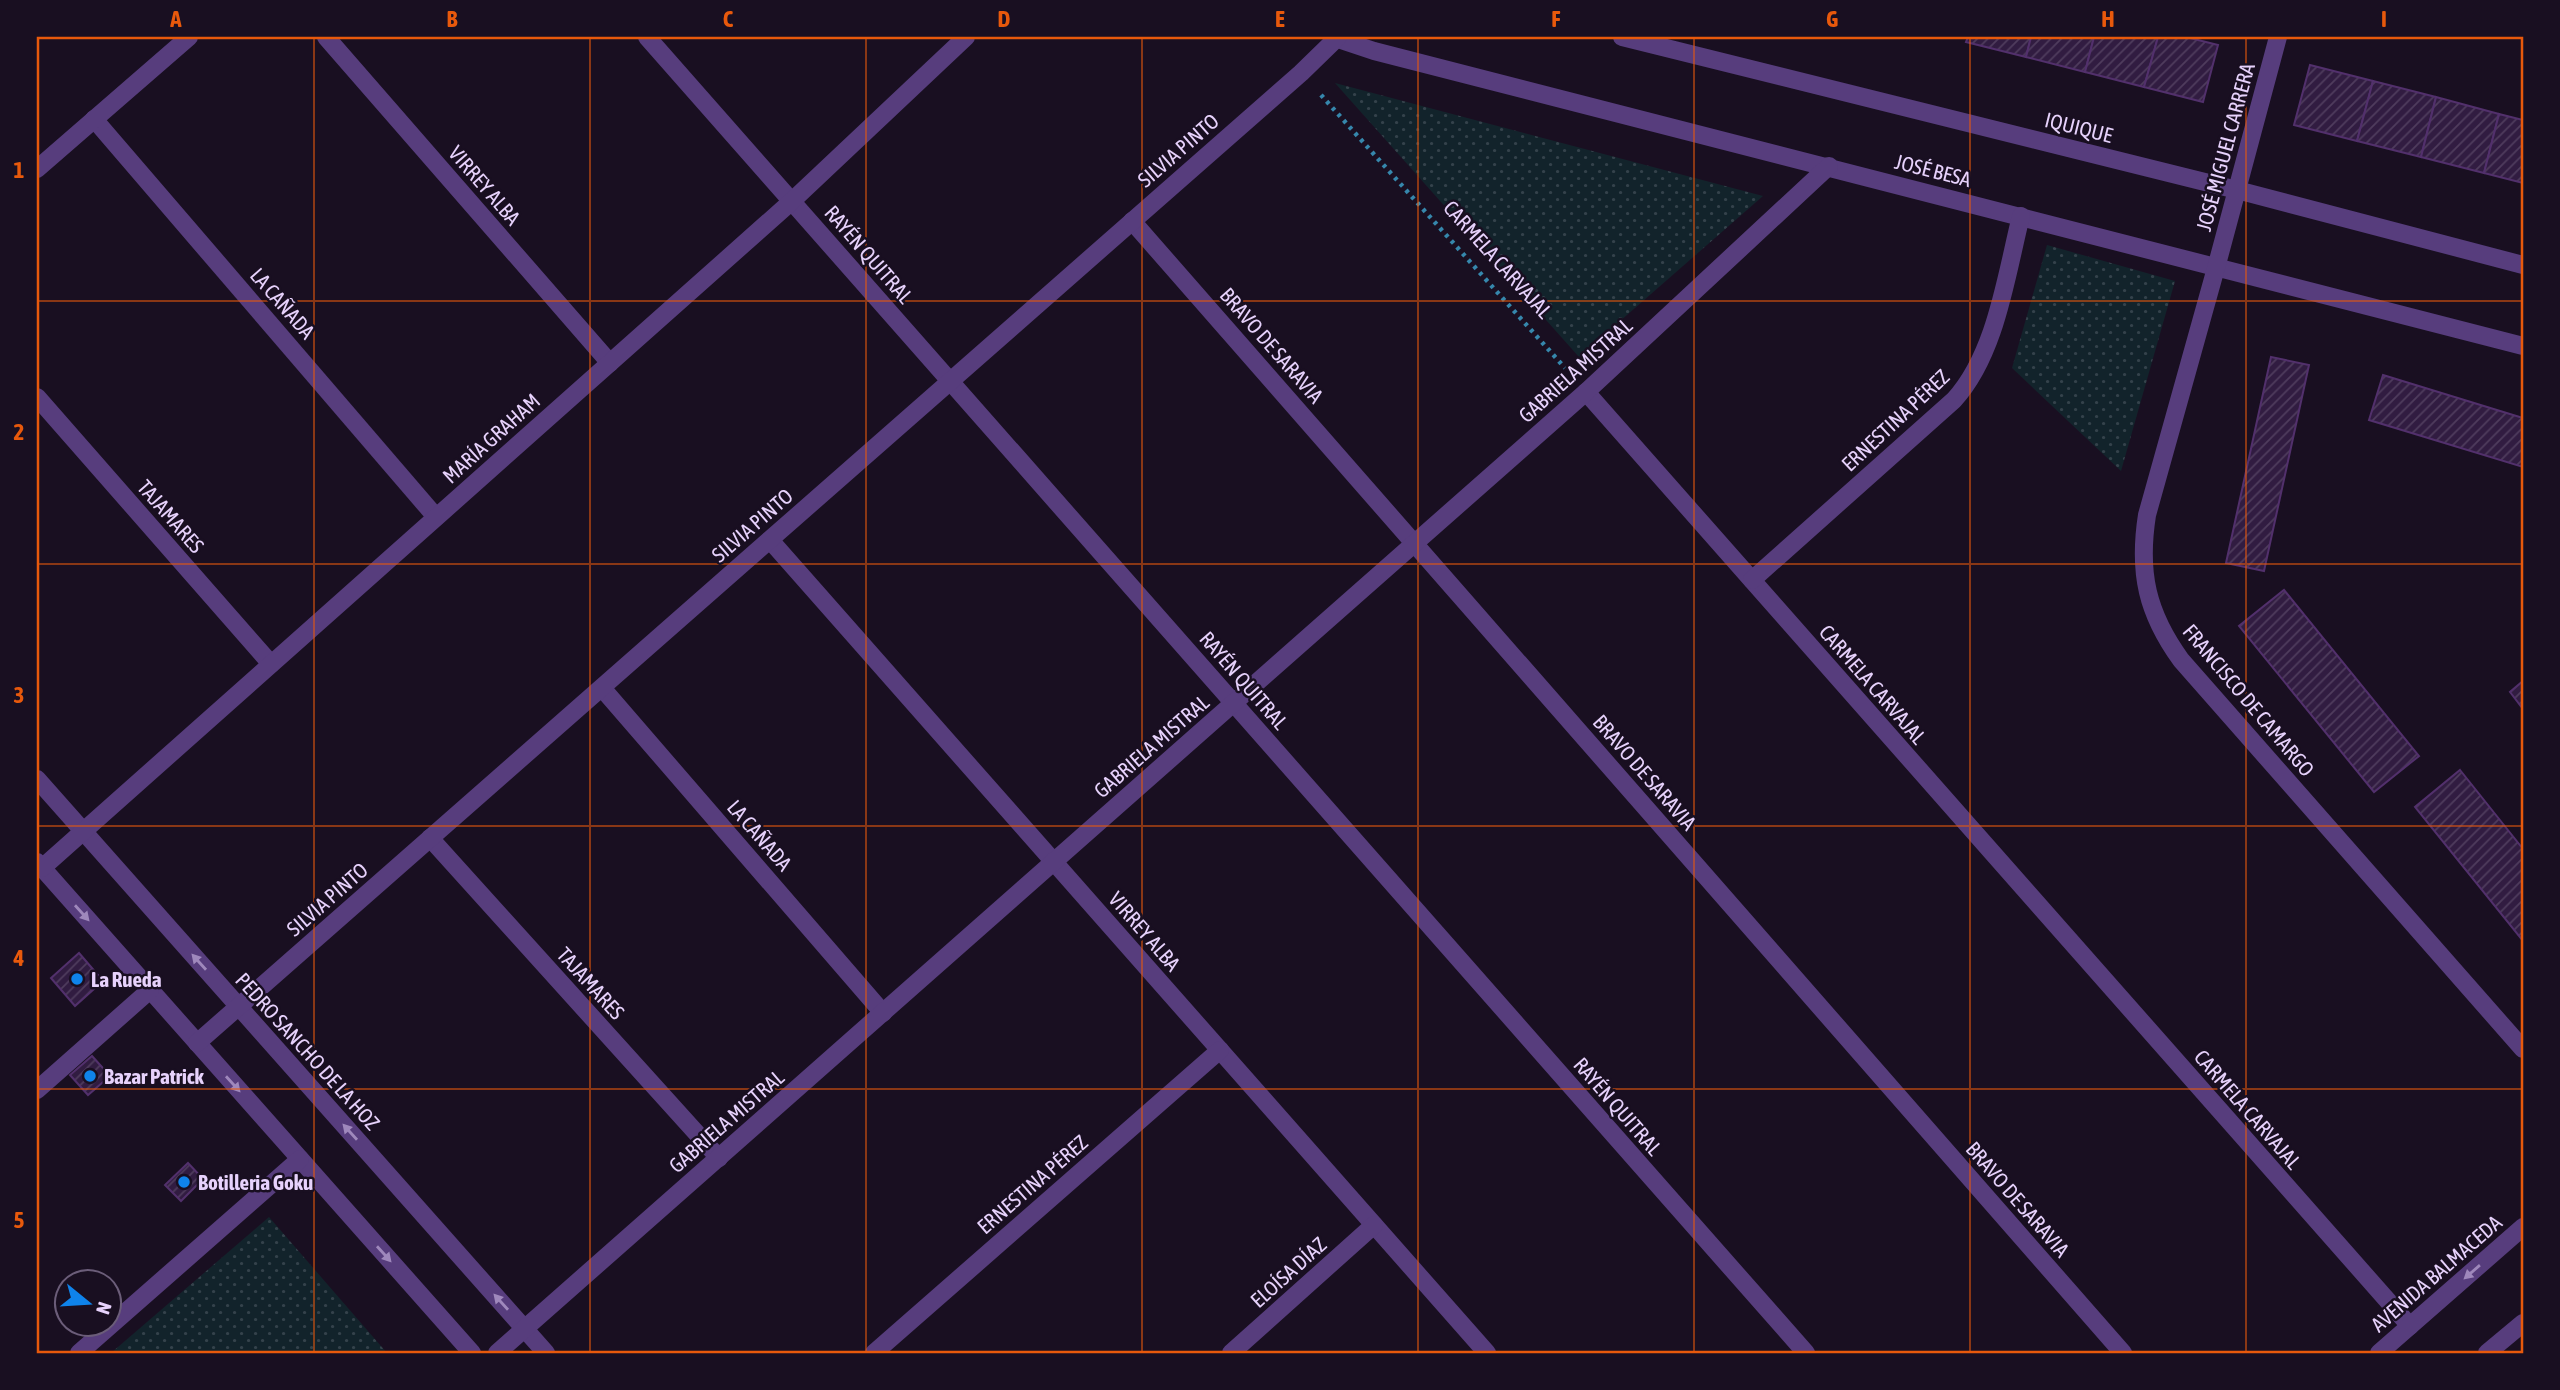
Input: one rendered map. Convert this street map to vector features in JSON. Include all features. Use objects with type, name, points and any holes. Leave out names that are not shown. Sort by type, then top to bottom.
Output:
[{"type":"street","points":[[37,169],[189,37]]},
{"type":"street","name":"VIRREY ALBA","points":[[326,37],[610,363]]},
{"type":"street","name":"RAYÉN QUITRAL","points":[[647,37],[1806,1353]]},
{"type":"street","name":"MARÍA GRAHAM","points":[[39,865],[83,832],[792,201],[966,37]]},
{"type":"street","name":"SILVIA PINTO","points":[[197,1043],[1301,72],[1336,37]]},
{"type":"street","name":"JOSÉ BESA","points":[[1336,37],[1413,61],[2523,346]]},
{"type":"street","name":"IQUIQUE","points":[[1622,37],[1666,42],[2523,265]]},
{"type":"street","name":"JOSÉ MIGUEL CARRERA","points":[[2216,268],[2278,37]]},
{"type":"street","name":"LA CAÑADA","points":[[94,119],[436,517]]},
{"type":"street","name":"GABRIELA MISTRAL","points":[[497,1353],[1586,392],[1829,166]]},
{"type":"street","name":"ERNESTINA PÉREZ","points":[[1752,580],[1967,386],[1981,361],[1990,336],[2021,216]]},
{"type":"street","name":"BRAVO DE SARAVIA","points":[[1132,221],[2123,1353]]},
{"type":"street","name":"FRANCISCO DE CAMARGO","points":[[2216,268],[2147,515],[2142,553],[2143,573],[2155,617],[2181,660],[2523,1049]]},
{"type":"street","name":"CARMELA CARVAJAL","points":[[1586,392],[2410,1326]]},
{"type":"street","name":"TAJAMARES","points":[[37,397],[271,664]]},
{"type":"street","name":"VIRREY ALBA","points":[[770,540],[1487,1353]]},
{"type":"street","name":"LA CAÑADA","points":[[602,688],[883,1013]]},
{"type":"street","name":"PEDRO SANCHO DE LA HOZ","points":[[37,779],[546,1353]]},
{"type":"street","name":"TAJAMARES","points":[[430,838],[719,1158]]},
{"type":"street","points":[[39,865],[472,1353]]},
{"type":"street","points":[[37,1090],[150,990]]},
{"type":"street","name":"ERNESTINA PÉREZ","points":[[874,1353],[1220,1050]]},
{"type":"street","points":[[79,1353],[300,1159]]},
{"type":"street","name":"ELOÍSA DÍAZ","points":[[1231,1353],[1374,1225]]},
{"type":"street","name":"AVENIDA BALMACEDA","points":[[2379,1353],[2523,1227]]},
{"type":"street","points":[[2487,1353],[2523,1323]]},
{"type":"path","name":"CARMELA CARVAJAL","points":[[1301,72],[1586,392]]},
{"type":"shaded area","points":[[1335,83],[1763,196],[1579,357]]},
{"type":"shaded area","points":[[2047,245],[2175,281],[2121,471],[2012,368]]},
{"type":"shaded area","points":[[269,1217],[387,1353],[111,1353]]},
{"type":"building","points":[[1968,37],[2031,37],[2026,57],[1966,42]]},
{"type":"building","points":[[2031,37],[2094,37],[2085,72],[2026,57]]},
{"type":"building","points":[[2094,37],[2158,37],[2144,87],[2085,72]]},
{"type":"building","points":[[2158,37],[2186,37],[2218,45],[2203,102],[2144,87]]},
{"type":"building","points":[[2310,65],[2373,81],[2357,141],[2294,125]]},
{"type":"building","points":[[2373,81],[2436,97],[2421,157],[2357,141]]},
{"type":"building","points":[[2436,97],[2499,114],[2484,173],[2421,157]]},
{"type":"building","points":[[2499,114],[2523,120],[2523,183],[2484,173]]},
{"type":"building","points":[[2271,357],[2309,365],[2264,571],[2226,563]]},
{"type":"building","points":[[2383,375],[2523,418],[2523,467],[2369,420]]},
{"type":"building","points":[[2284,590],[2419,756],[2374,792],[2239,626]]},
{"type":"building","points":[[2523,681],[2523,709],[2510,692]]},
{"type":"building","points":[[2460,770],[2523,849],[2523,941],[2415,807]]},
{"type":"building","name":"La Rueda","points":[[79,953],[103,981],[75,1006],[51,978]]},
{"type":"building","name":"Bazar Patrick","points":[[92,1056],[110,1076],[88,1095],[70,1075]]},
{"type":"building","name":"Botilleria Goku","points":[[188,1163],[203,1179],[181,1201],[165,1185]]},
{"type":"place","name":"La Rueda","points":[[77,979]]},
{"type":"place","name":"Bazar Patrick","points":[[90,1076]]},
{"type":"place","name":"Botilleria Goku","points":[[184,1182]]}]
